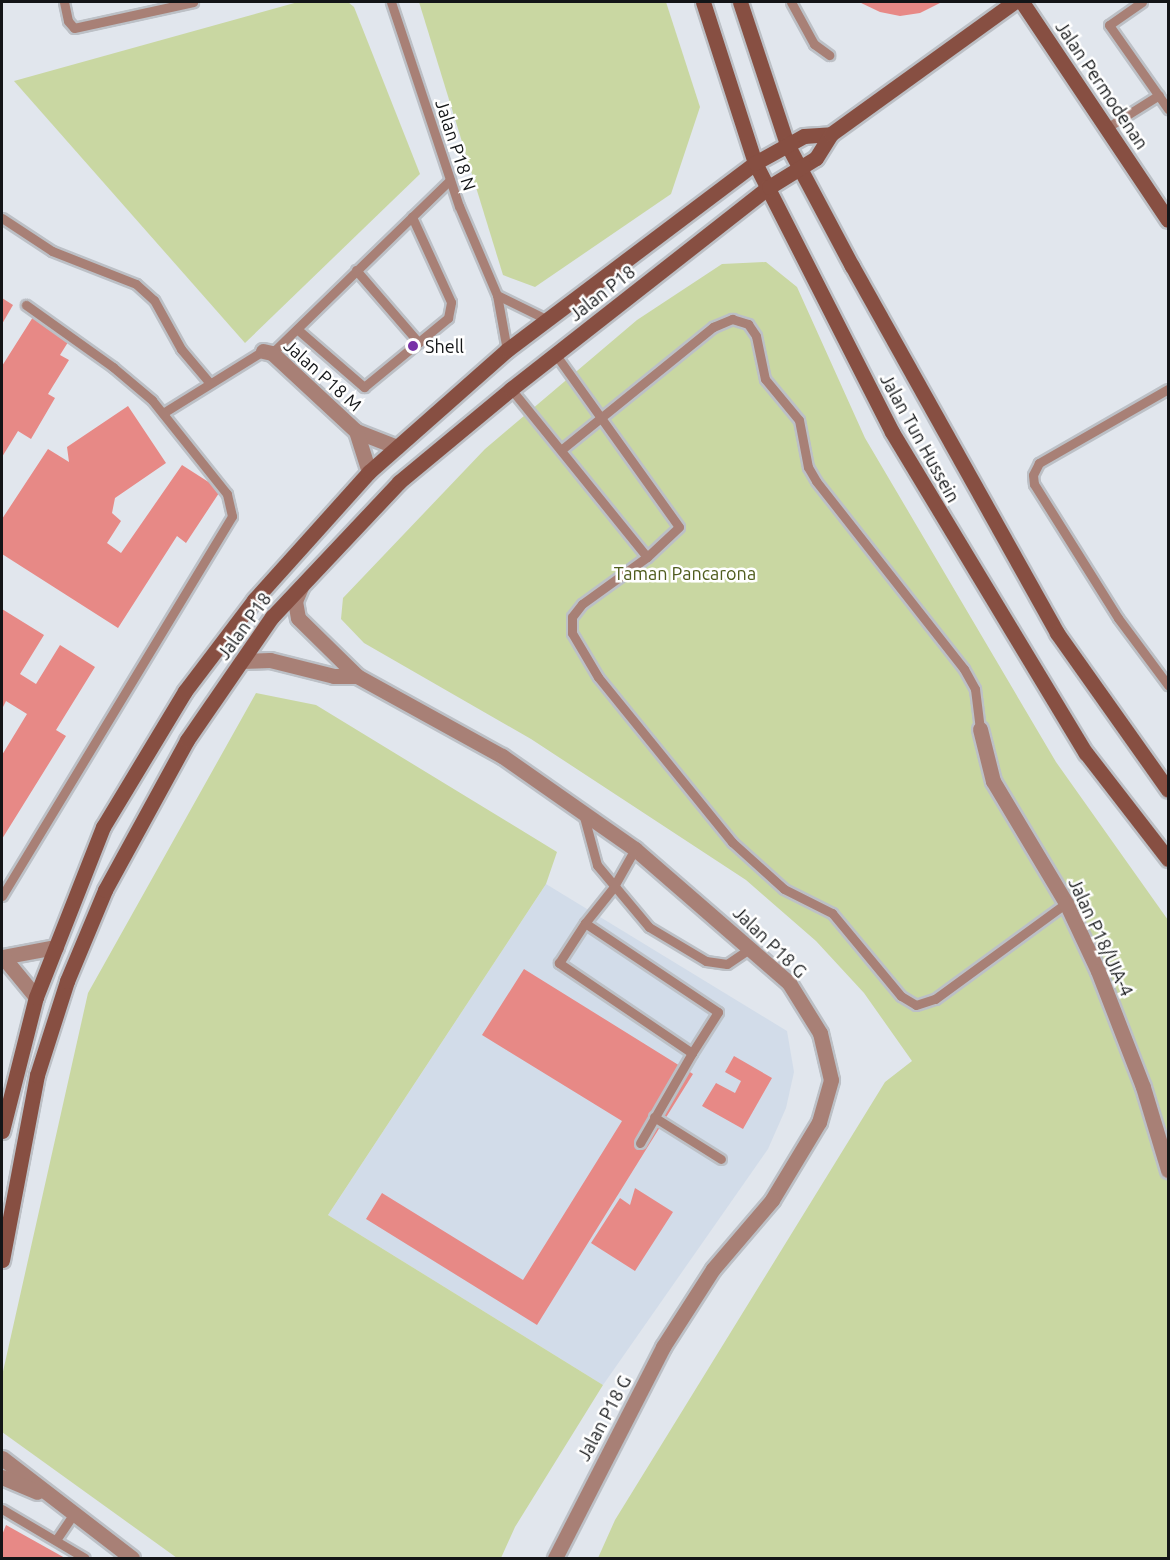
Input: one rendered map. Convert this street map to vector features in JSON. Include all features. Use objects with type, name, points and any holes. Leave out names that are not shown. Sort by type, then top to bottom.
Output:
[{"type":"street","name":"Jalan Tun Hussein","points":[[703,2],[755,164],[769,187],[892,432],[972,569],[1086,753],[1168,859]]},
{"type":"street","name":"Jalan Tun Hussein","points":[[740,2],[787,144],[799,168],[1058,633],[1168,790]]},
{"type":"street","points":[[831,134],[1014,2]]},
{"type":"street","name":"Jalan Permodenan","points":[[1022,2],[1108,127],[1168,220]]},
{"type":"street","name":"Jalan P18","points":[[2,1131],[36,997],[103,827],[185,691],[254,600],[369,472],[507,350],[755,164],[804,136],[831,134]]},
{"type":"street","name":"Jalan P18","points":[[2,1260],[37,1075],[71,971],[105,890],[171,770],[242,661],[305,578],[399,482],[511,389],[769,187],[816,158],[831,134]]},
{"type":"street","name":"Jalan P18 M","points":[[267,352],[356,431],[397,447]]},
{"type":"street","name":"Jalan P18 M","points":[[356,431],[369,472]]},
{"type":"street","name":"Jalan P18 G","points":[[305,578],[295,601],[298,618],[357,676],[502,756],[635,849],[789,983],[820,1033],[831,1080],[819,1122],[772,1200],[713,1269],[663,1347],[555,1558]]},
{"type":"street","name":"Jalan P18 G","points":[[242,661],[270,660],[334,676],[357,676]]},
{"type":"street","name":"Jalan P18/UIA-4","points":[[980,729],[993,781],[1066,903],[1143,1087],[1168,1170]]},
{"type":"street","points":[[36,997],[2,957],[56,947]]},
{"type":"street","points":[[2,1458],[132,1558]]},
{"type":"street","points":[[2,1477],[61,1503]]},
{"type":"lane","points":[[64,2],[68,21],[74,28],[193,2]]},
{"type":"lane","name":"Jalan P18 N","points":[[391,2],[450,180],[497,295],[507,350]]},
{"type":"lane","points":[[791,2],[814,45],[830,55]]},
{"type":"lane","points":[[1142,2],[1109,25],[1168,109]]},
{"type":"lane","points":[[1108,127],[1159,95]]},
{"type":"lane","points":[[163,413],[208,382],[267,352],[297,329],[450,180]]},
{"type":"lane","points":[[297,329],[364,387],[448,318],[451,302],[412,217]]},
{"type":"lane","points":[[2,218],[52,251],[136,284],[154,300],[181,349],[208,382]]},
{"type":"lane","points":[[356,270],[419,343]]},
{"type":"lane","points":[[497,295],[546,319]]},
{"type":"lane","points":[[2,896],[232,516],[227,494],[163,413],[113,367],[26,305]]},
{"type":"lane","points":[[561,450],[599,417],[696,344],[713,327],[732,319],[740,320],[752,329],[760,370],[799,420],[808,467],[816,481],[970,678],[975,689],[980,729]]},
{"type":"lane","points":[[555,355],[678,521],[676,533],[576,610],[571,625],[577,646],[732,842],[784,889],[832,913],[908,1002],[916,1005],[935,999],[1066,903]]},
{"type":"lane","points":[[511,389],[647,557]]},
{"type":"lane","points":[[1168,389],[1039,463],[1033,475],[1034,484],[1118,618],[1168,685]]},
{"type":"lane","points":[[583,813],[597,865],[649,927],[706,961],[727,964],[751,948]]},
{"type":"lane","points":[[635,849],[614,888],[585,923],[559,963],[692,1053]]},
{"type":"lane","points":[[585,923],[718,1011],[640,1143]]},
{"type":"lane","points":[[654,1117],[720,1159]]},
{"type":"lane","points":[[2,1509],[85,1558]]},
{"type":"lane","points":[[56,1540],[75,1513]]},
{"type":"shaded area","points":[[546,884],[787,1031],[794,1072],[786,1108],[768,1149],[603,1385],[328,1215]]},
{"type":"green space","points":[[298,2],[348,2],[354,7],[420,174],[245,343],[14,81]]},
{"type":"green space","points":[[419,2],[666,2],[700,107],[671,194],[535,287],[503,275]]},
{"type":"green space","name":"Taman Pancarona","points":[[766,262],[797,287],[865,438],[1056,762],[1168,920],[1168,1558],[598,1558],[615,1520],[885,1082],[912,1061],[864,993],[816,941],[746,880],[531,739],[364,643],[341,619],[343,598],[485,449],[637,320],[722,264]]},
{"type":"green space","points":[[256,693],[316,705],[557,852],[546,884],[328,1215],[603,1385],[515,1527],[501,1558],[177,1558],[2,1432],[2,1376],[88,993]]},
{"type":"building","points":[[859,2],[942,2],[920,13],[900,16],[880,12]]},
{"type":"building","points":[[2,298],[13,305],[2,324]]},
{"type":"building","points":[[33,317],[70,339],[60,355],[69,360],[48,394],[55,398],[31,439],[18,431],[2,457],[2,366]]},
{"type":"building","points":[[128,406],[166,463],[115,498],[112,513],[121,521],[107,543],[121,553],[182,465],[221,490],[186,543],[177,536],[118,628],[2,554],[2,519],[48,449],[69,462],[67,447]]},
{"type":"building","points":[[2,609],[44,635],[20,674],[36,684],[60,645],[95,667],[56,730],[66,736],[2,839],[2,755],[27,714],[6,701],[2,709]]},
{"type":"building","points":[[524,969],[693,1074],[537,1325],[366,1219],[382,1193],[523,1280],[622,1121],[482,1035]]},
{"type":"building","points":[[734,1056],[772,1078],[743,1129],[702,1106],[716,1083],[735,1093],[741,1081],[725,1072]]},
{"type":"building","points":[[635,1188],[673,1212],[635,1271],[591,1243],[620,1198],[630,1205]]},
{"type":"building","points":[[6,1525],[65,1558],[2,1558],[2,1535]]},
{"type":"place","name":"Shell","points":[[413,346]]}]
